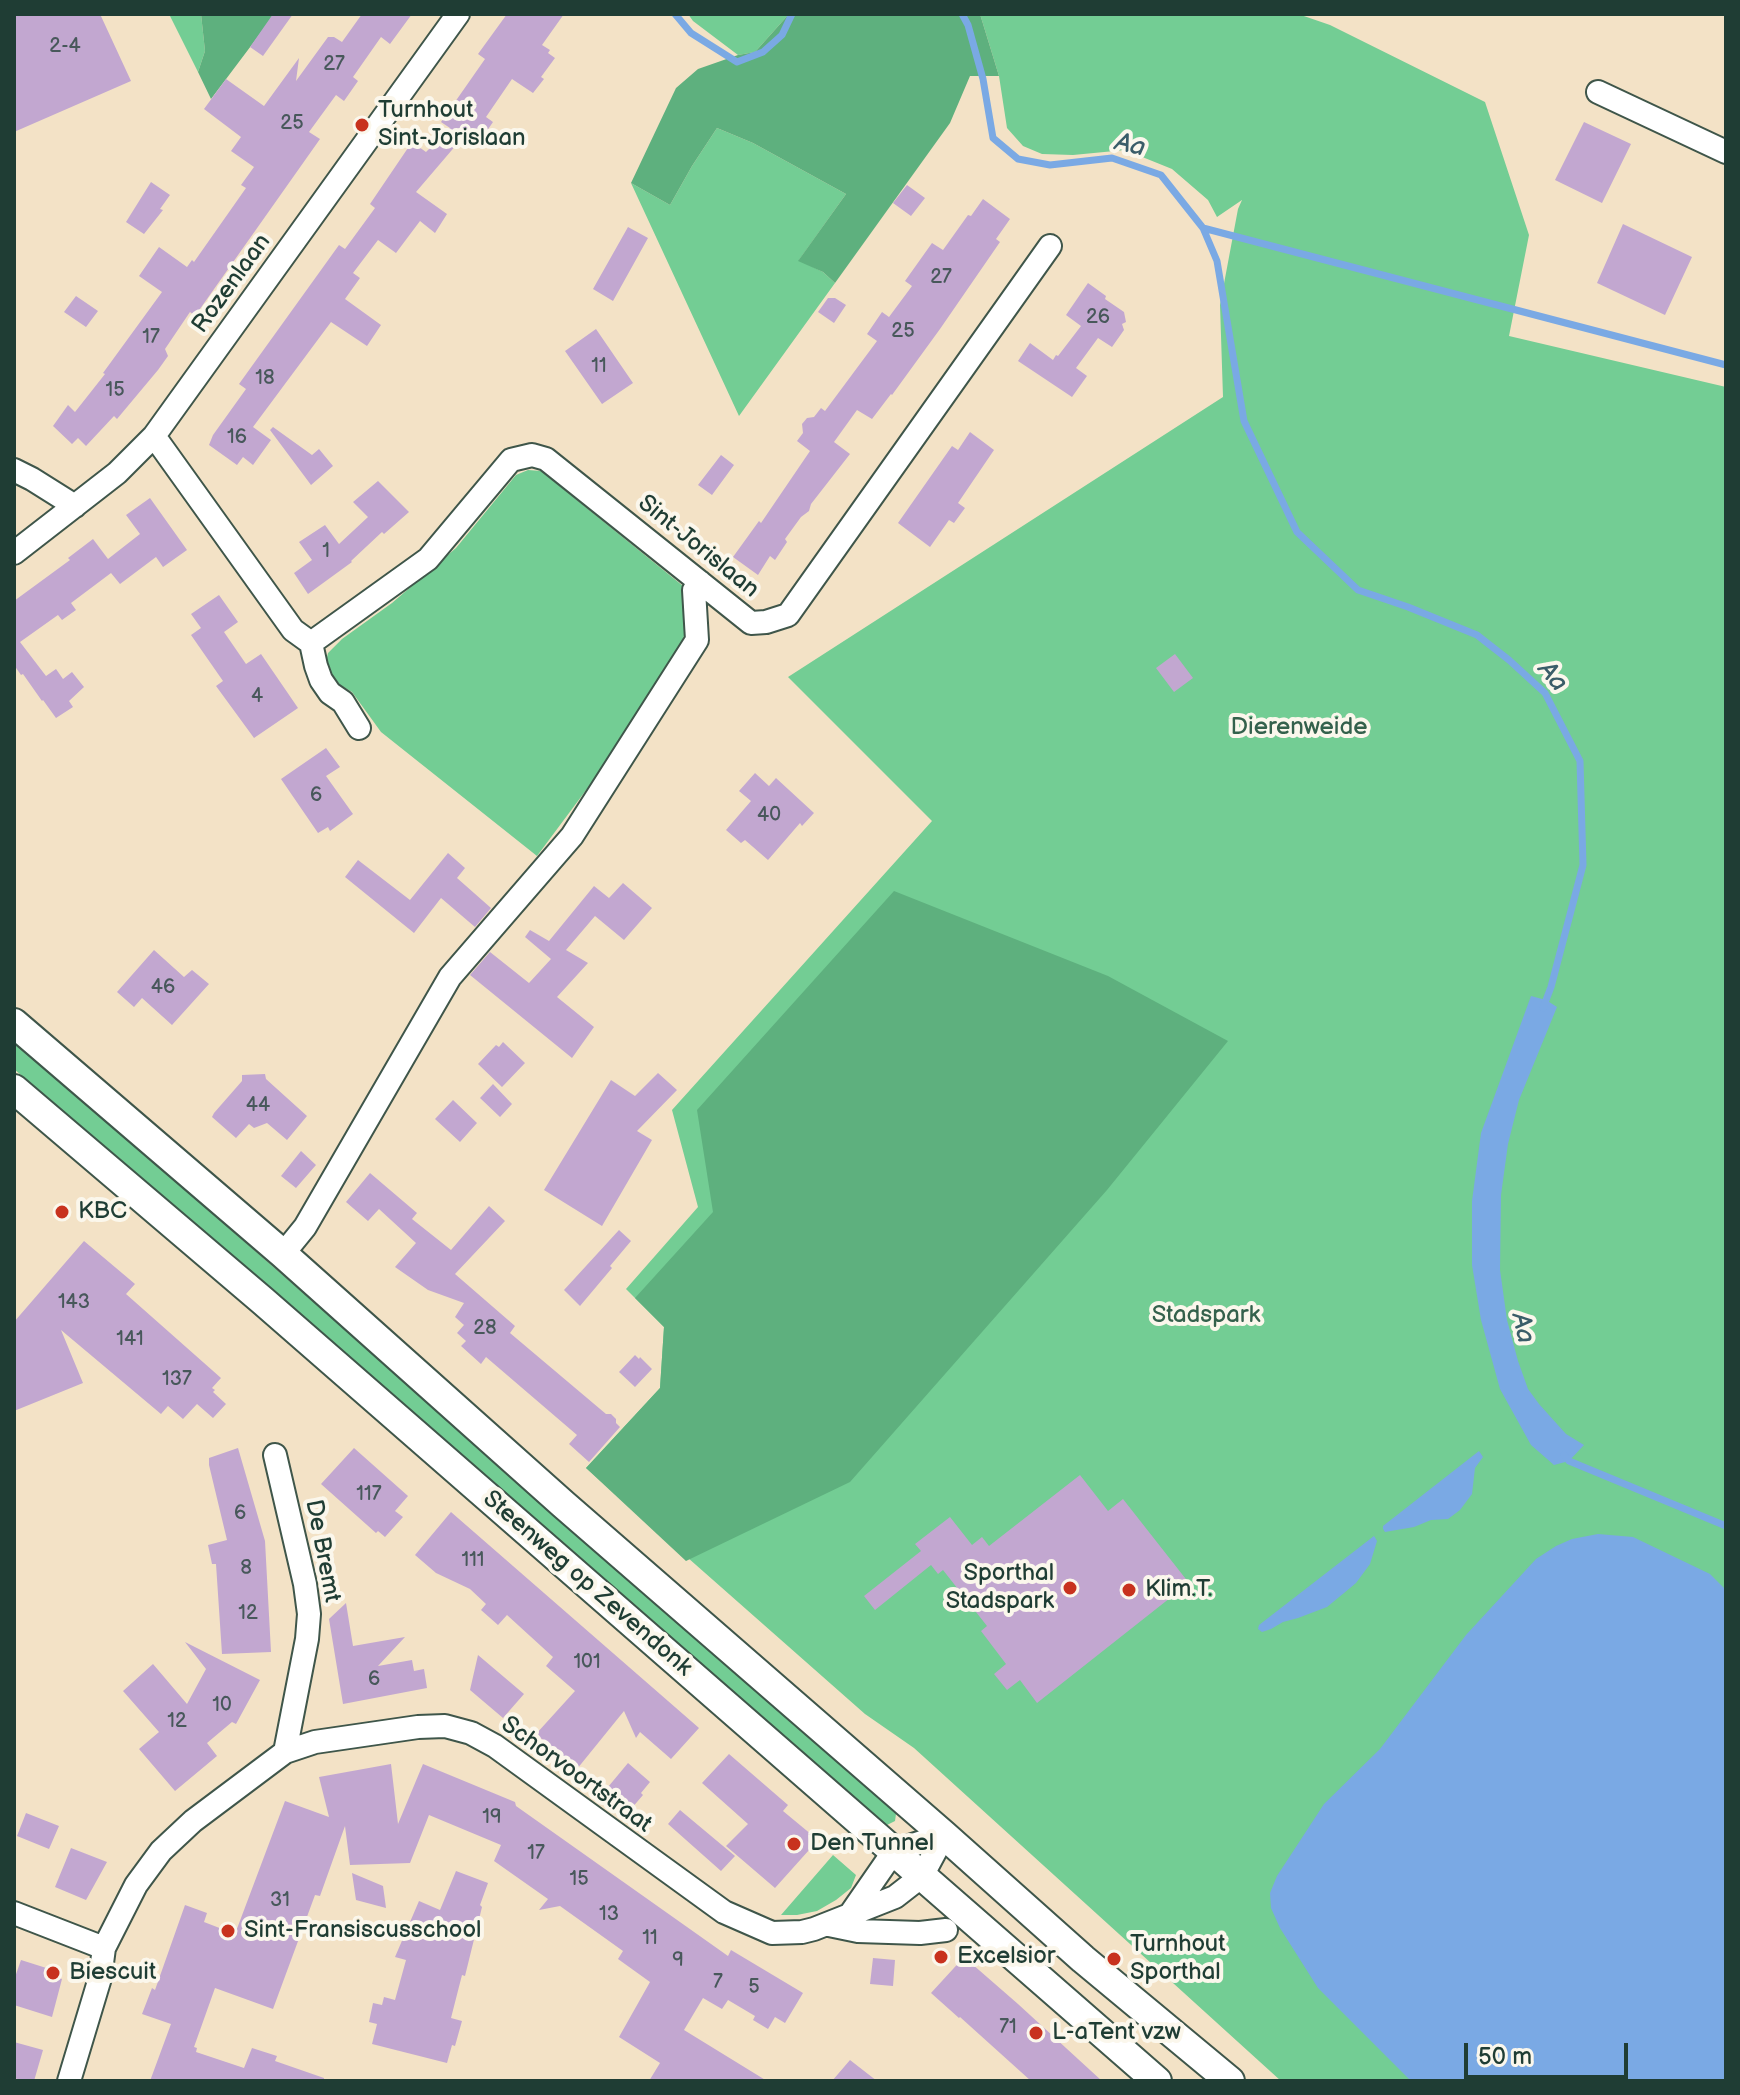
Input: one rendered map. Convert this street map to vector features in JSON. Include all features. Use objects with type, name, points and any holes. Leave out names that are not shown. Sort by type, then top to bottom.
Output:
[{"type":"main road","name":"Steenweg op Zevendonk","points":[[14,1023],[283,1254],[1083,1959],[1230,2081]]},
{"type":"main road","name":"Steenweg op Zevendonk","points":[[14,1089],[263,1301],[1157,2081]]},
{"type":"street","name":"Rozenlaan","points":[[14,553],[117,473],[154,436],[458,14]]},
{"type":"street","points":[[1598,92],[1726,152]]},
{"type":"street","name":"Sint-Jorislaan","points":[[311,643],[428,559],[511,460],[532,455],[546,459],[751,623],[788,615],[1050,246]]},
{"type":"street","points":[[154,436],[293,630],[311,643],[321,680],[330,693],[343,702],[359,728]]},
{"type":"street","points":[[14,470],[75,506]]},
{"type":"street","points":[[283,1254],[305,1227],[450,977],[572,836],[697,640],[694,590],[700,582]]},
{"type":"street","name":"De Bremt","points":[[275,1455],[309,1614],[285,1752]]},
{"type":"street","name":"Schorvoortstraat","points":[[69,2081],[100,1978],[104,1948],[136,1885],[161,1851],[193,1821],[285,1752],[315,1742],[418,1727],[445,1726],[471,1733],[495,1746],[724,1912],[772,1933],[802,1932],[895,1897],[922,1876],[944,1835]]},
{"type":"street","points":[[944,1835],[894,1851],[838,1921],[858,1931],[920,1933],[946,1930]]},
{"type":"street","points":[[14,1913],[104,1948]]},
{"type":"green space","points":[[169,14],[201,14],[205,51],[198,72]]},
{"type":"green space","points":[[201,14],[275,14],[211,99],[198,72],[205,51]]},
{"type":"green space","points":[[688,14],[789,14],[755,52],[738,55]]},
{"type":"green space","points":[[789,14],[980,14],[999,76],[970,76],[950,123],[835,283],[823,272],[798,261],[846,194],[753,143],[717,128],[670,205],[631,183],[676,88],[698,69],[755,52]]},
{"type":"green space","name":"Stadspark","points":[[980,14],[1298,14],[1330,25],[1485,102],[1529,235],[1509,336],[1726,387],[1726,2081],[1281,2081],[914,1748],[865,1714],[586,1468],[660,1388],[664,1327],[626,1289],[698,1207],[672,1110],[932,821],[788,677],[1223,397],[1220,305],[1242,200],[1217,217],[1208,200],[1172,169],[1125,150],[1073,155],[1042,154],[1023,146],[1007,128],[999,76]]},
{"type":"green space","points":[[717,128],[753,143],[846,194],[799,260],[823,272],[835,283],[739,416],[631,183],[670,205]]},
{"type":"green space","points":[[528,470],[541,471],[688,590],[687,625],[674,672],[537,856],[381,732],[352,692],[340,685],[325,665],[328,653],[342,639],[392,603],[456,548],[516,475]]},
{"type":"green space","points":[[894,891],[1108,976],[1228,1041],[1107,1190],[850,1482],[686,1561],[586,1468],[660,1388],[664,1327],[635,1298],[713,1212],[697,1110]]},
{"type":"green space","points":[[14,1040],[892,1808],[896,1814],[895,1821],[885,1826],[878,1823],[14,1069]]},
{"type":"green space","points":[[833,1855],[856,1875],[851,1888],[817,1911],[781,1915]]},
{"type":"water","points":[[1531,996],[1557,1007],[1519,1100],[1508,1144],[1501,1195],[1500,1270],[1507,1320],[1528,1389],[1566,1434],[1584,1445],[1569,1461],[1554,1465],[1531,1445],[1500,1389],[1481,1320],[1472,1265],[1472,1201],[1481,1133]]},
{"type":"water","points":[[1479,1451],[1483,1457],[1475,1468],[1472,1494],[1460,1510],[1448,1519],[1431,1520],[1414,1527],[1385,1532],[1383,1526]]},
{"type":"water","points":[[1598,1534],[1633,1537],[1710,1574],[1726,1590],[1726,2081],[1411,2081],[1318,1988],[1280,1928],[1271,1908],[1270,1893],[1277,1876],[1324,1804],[1380,1749],[1466,1635],[1536,1559],[1572,1539]]},
{"type":"water","points":[[1374,1536],[1377,1541],[1370,1564],[1356,1583],[1327,1607],[1262,1632],[1258,1629],[1259,1625]]},
{"type":"building","points":[[14,14],[100,14],[131,81],[14,132]]},
{"type":"building","points":[[273,14],[293,14],[263,56],[250,47]]},
{"type":"building","points":[[362,14],[412,14],[390,44],[381,37],[353,77],[358,81],[344,101],[336,95],[309,132],[320,139],[195,316],[190,312],[165,349],[168,356],[158,370],[117,419],[114,416],[86,446],[78,438],[72,444],[53,426],[68,405],[75,412],[162,292],[139,276],[159,247],[187,267],[192,260],[194,262],[246,188],[241,185],[254,167],[231,151],[241,137],[204,109],[226,79],[264,106],[299,58],[296,81],[328,37],[342,42]]},
{"type":"building","points":[[507,14],[564,14],[542,45],[555,58],[541,77],[544,79],[533,93],[512,79],[486,117],[493,122],[476,147],[463,137],[416,192],[447,214],[435,233],[420,221],[396,253],[378,240],[353,273],[360,278],[345,299],[381,325],[367,346],[331,322],[253,427],[271,440],[253,465],[243,457],[237,465],[209,445],[246,389],[239,384],[339,245],[345,249],[375,208],[370,204],[412,142],[426,152],[450,128],[441,122],[485,59],[478,54]]},
{"type":"building","points":[[1584,122],[1631,144],[1602,203],[1555,180]]},
{"type":"building","points":[[151,182],[170,195],[160,209],[163,210],[144,234],[126,222]]},
{"type":"building","points":[[907,185],[925,198],[911,216],[893,203]]},
{"type":"building","points":[[983,199],[1010,219],[996,239],[1000,242],[872,419],[857,410],[834,442],[850,454],[785,539],[787,542],[775,560],[770,556],[758,575],[733,557],[759,521],[761,523],[810,451],[797,441],[803,433],[802,424],[821,408],[825,411],[877,341],[867,334],[882,312],[889,317],[912,286],[905,281],[932,243],[943,250]]},
{"type":"building","points":[[1623,224],[1692,257],[1665,315],[1597,283]]},
{"type":"building","points":[[628,227],[648,238],[613,301],[593,289]]},
{"type":"building","points":[[1088,283],[1124,312],[1126,322],[1122,324],[1124,330],[1112,347],[1098,338],[1076,368],[1087,376],[1072,397],[1018,361],[1030,343],[1053,360],[1058,356],[1081,326],[1066,315]]},
{"type":"building","points":[[76,296],[98,311],[86,327],[64,312]]},
{"type":"building","points":[[828,298],[835,298],[846,305],[834,323],[818,312]]},
{"type":"building","points":[[596,329],[633,383],[602,404],[565,351]]},
{"type":"building","points":[[273,427],[312,455],[319,449],[333,466],[311,485],[270,430]]},
{"type":"building","points":[[970,432],[994,450],[958,503],[965,508],[954,523],[949,520],[930,547],[898,523],[952,446],[958,450]]},
{"type":"building","points":[[721,455],[734,465],[712,495],[698,485]]},
{"type":"building","points":[[378,481],[409,512],[384,534],[382,532],[352,562],[308,594],[294,573],[312,560],[299,542],[325,525],[339,544],[368,517],[353,502]]},
{"type":"building","points":[[150,498],[187,550],[163,567],[156,557],[120,584],[111,573],[71,603],[76,610],[62,620],[58,615],[20,642],[46,676],[56,669],[63,679],[72,672],[84,687],[69,701],[73,707],[56,718],[14,665],[14,601],[93,539],[108,559],[140,534],[126,515]]},
{"type":"building","points":[[219,595],[238,622],[224,632],[246,664],[261,654],[298,708],[254,738],[216,686],[223,681],[191,635],[201,628],[191,614]]},
{"type":"building","points":[[1175,654],[1193,678],[1174,692],[1156,668]]},
{"type":"building","points":[[326,748],[340,767],[326,776],[353,814],[330,831],[328,827],[318,833],[281,779]]},
{"type":"building","points":[[755,773],[769,786],[776,778],[814,813],[802,826],[800,823],[768,860],[745,840],[741,843],[726,830],[751,801],[739,791]]},
{"type":"building","points":[[448,853],[465,868],[457,878],[491,908],[475,927],[441,898],[414,933],[345,877],[358,860],[410,900]]},
{"type":"building","points":[[623,883],[652,908],[624,940],[595,916],[566,950],[588,963],[557,997],[594,1027],[572,1058],[470,975],[490,952],[529,983],[551,959],[525,937],[530,930],[549,941],[594,886],[609,898]]},
{"type":"building","points":[[154,950],[184,977],[192,970],[209,984],[172,1025],[142,998],[134,1007],[117,992]]},
{"type":"building","points":[[503,1042],[525,1063],[502,1087],[478,1064]]},
{"type":"building","points":[[658,1073],[677,1090],[637,1131],[652,1140],[602,1226],[544,1190],[611,1080],[635,1096]]},
{"type":"building","points":[[265,1074],[266,1079],[307,1116],[287,1140],[267,1123],[254,1128],[249,1124],[236,1138],[212,1117],[242,1081],[242,1075]]},
{"type":"building","points":[[493,1084],[512,1104],[500,1117],[480,1098]]},
{"type":"building","points":[[453,1100],[477,1123],[460,1142],[435,1119]]},
{"type":"building","points":[[301,1151],[316,1165],[296,1188],[281,1176]]},
{"type":"building","points":[[370,1173],[417,1213],[412,1219],[451,1250],[489,1206],[505,1221],[455,1274],[515,1326],[510,1333],[606,1414],[616,1419],[620,1427],[589,1462],[569,1444],[577,1435],[486,1357],[481,1364],[461,1346],[466,1341],[457,1333],[464,1325],[455,1317],[464,1303],[428,1290],[395,1267],[416,1243],[379,1209],[368,1221],[346,1202]]},
{"type":"building","points":[[619,1230],[631,1241],[580,1306],[564,1290]]},
{"type":"building","points":[[84,1241],[135,1284],[126,1294],[221,1378],[212,1388],[226,1404],[213,1418],[197,1404],[183,1419],[168,1406],[161,1414],[61,1330],[83,1383],[14,1411],[14,1322]]},
{"type":"building","points":[[635,1355],[652,1369],[635,1387],[619,1372]]},
{"type":"building","points":[[238,1448],[265,1541],[271,1652],[222,1654],[216,1564],[212,1564],[208,1545],[227,1540],[209,1458]]},
{"type":"building","points":[[354,1448],[408,1496],[395,1511],[403,1517],[385,1537],[378,1531],[376,1533],[321,1484]]},
{"type":"building","name":"Sporthal Stadspark","points":[[1080,1475],[1108,1511],[1123,1499],[1189,1583],[1037,1703],[1020,1680],[1007,1690],[994,1674],[1006,1664],[981,1631],[987,1626],[943,1570],[938,1574],[931,1565],[875,1610],[864,1596],[921,1551],[915,1544],[950,1517],[972,1545],[982,1537],[989,1546]]},
{"type":"building","points":[[451,1512],[699,1728],[671,1759],[640,1732],[636,1738],[624,1711],[577,1769],[536,1734],[575,1691],[546,1666],[553,1657],[507,1615],[498,1625],[481,1610],[486,1604],[470,1589],[436,1573],[415,1555]]},
{"type":"building","points":[[346,1603],[353,1646],[405,1637],[378,1666],[412,1660],[414,1671],[424,1669],[427,1688],[343,1704],[329,1619]]},
{"type":"building","points":[[185,1642],[260,1680],[236,1724],[232,1722],[207,1743],[217,1756],[175,1791],[139,1749],[159,1732],[123,1691],[153,1664],[187,1704],[206,1669]]},
{"type":"building","points":[[478,1655],[524,1694],[503,1718],[470,1690]]},
{"type":"building","points":[[729,1754],[788,1805],[783,1811],[818,1840],[775,1888],[726,1846],[748,1824],[702,1783]]},
{"type":"building","points":[[628,1763],[650,1782],[631,1809],[608,1787]]},
{"type":"building","points":[[391,1764],[398,1824],[423,1764],[515,1802],[516,1806],[728,1956],[731,1950],[803,1993],[785,2023],[775,2017],[768,2029],[753,2020],[755,2016],[728,2000],[722,2009],[703,1998],[684,2030],[767,2081],[649,2081],[660,2063],[619,2037],[650,1982],[618,1959],[623,1951],[560,1906],[539,1910],[548,1899],[494,1861],[501,1845],[429,1815],[410,1863],[350,1865],[345,1826],[320,1896],[315,1895],[273,2009],[215,1988],[194,2047],[197,2048],[196,2052],[244,2068],[252,2048],[277,2056],[275,2061],[324,2078],[324,2081],[150,2081],[171,2024],[142,2014],[152,1988],[155,1990],[185,1905],[207,1913],[204,1922],[235,1934],[285,1801],[329,1817],[319,1777]]},
{"type":"building","points":[[680,1810],[735,1856],[721,1871],[668,1824]]},
{"type":"building","points":[[26,1813],[59,1826],[49,1849],[17,1836]]},
{"type":"building","points":[[71,1848],[107,1862],[86,1900],[55,1887]]},
{"type":"building","points":[[456,1871],[488,1883],[480,1905],[465,1976],[462,1975],[451,2018],[462,2021],[447,2063],[372,2044],[377,2024],[369,2022],[373,2003],[382,2005],[384,1997],[395,2000],[406,1960],[395,1957],[419,1901],[440,1910]]},
{"type":"building","points":[[352,1873],[383,1886],[386,1908],[356,1900]]},
{"type":"building","points":[[964,1957],[1102,2081],[1031,2081],[931,1993]]},
{"type":"building","points":[[873,1958],[895,1960],[893,1986],[870,1984]]},
{"type":"building","points":[[21,1960],[59,1972],[57,1977],[62,1979],[52,2017],[14,2005],[14,1980]]},
{"type":"building","points":[[14,2042],[43,2050],[34,2081],[14,2078]]},
{"type":"building","points":[[850,2060],[877,2081],[832,2081]]},
{"type":"waterway","name":"Aa","points":[[675,14],[691,33],[737,62],[763,52],[782,35],[792,14]]},
{"type":"waterway","name":"Aa","points":[[962,14],[983,79],[993,138],[1018,159],[1050,165],[1112,158],[1161,175],[1203,228],[1217,261],[1244,421],[1297,532],[1358,590],[1477,635],[1545,693],[1580,761],[1583,865],[1543,1008]]},
{"type":"waterway","points":[[1203,228],[1726,365]]},
{"type":"waterway","name":"Aa","points":[[1564,1455],[1569,1461],[1726,1526]]},
{"type":"place","name":"Turnhout Sint-Jorislaan","points":[[362,125]]},
{"type":"place","name":"KBC","points":[[62,1212]]},
{"type":"place","name":"Sporthal Stadspark","points":[[1070,1588]]},
{"type":"place","name":"Klim.T.","points":[[1129,1590]]},
{"type":"place","name":"Den Tunnel","points":[[794,1844]]},
{"type":"place","name":"Sint-Fransiscusschool","points":[[228,1931]]},
{"type":"place","name":"Excelsior","points":[[941,1957]]},
{"type":"place","name":"Turnhout Sporthal","points":[[1114,1959]]},
{"type":"place","name":"Biescuit","points":[[53,1973]]},
{"type":"place","name":"L-aTent vzw","points":[[1036,2033]]},
{"type":"park label","name":"Dierenweide","points":[[1299,728]]}]
